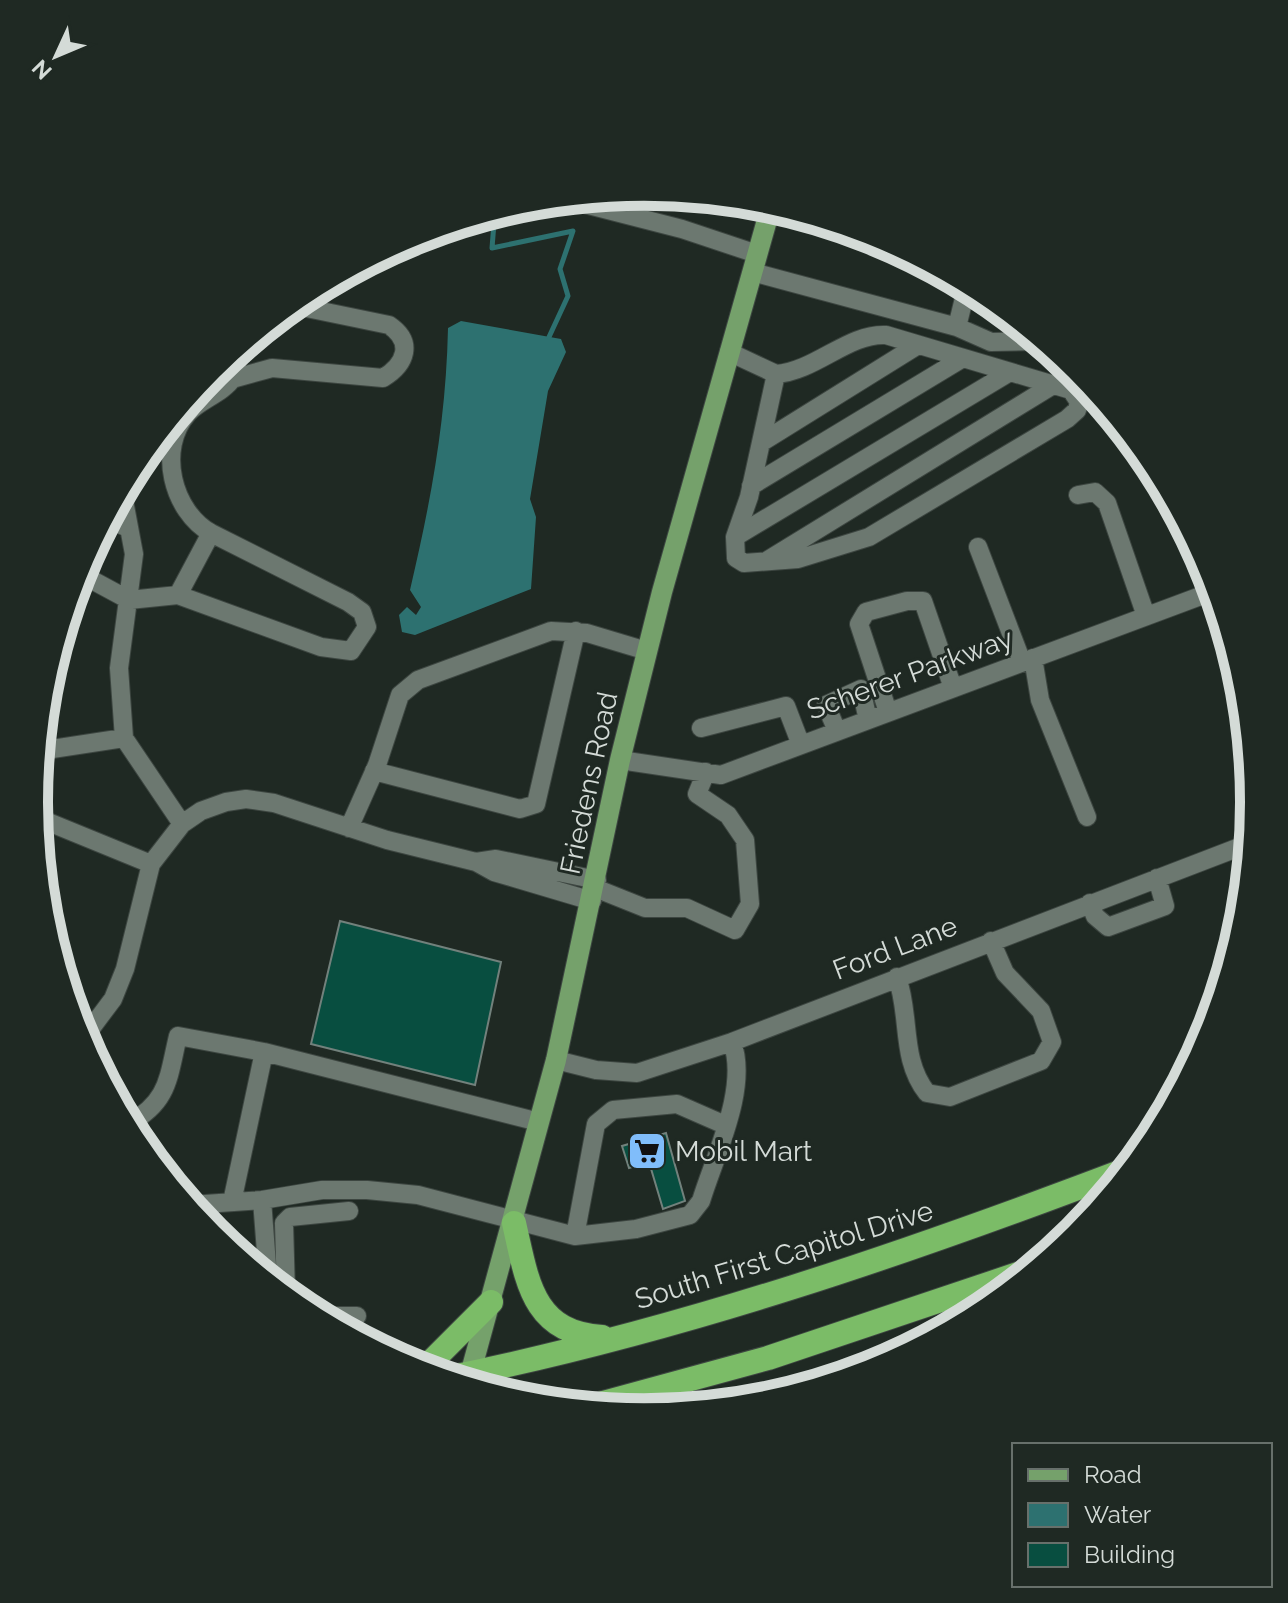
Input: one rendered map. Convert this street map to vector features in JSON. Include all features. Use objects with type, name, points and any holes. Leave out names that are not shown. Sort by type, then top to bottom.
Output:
[{"type":"highway","name":"South First Capitol Drive","points":[[479,1374],[616,1338],[881,1259],[1106,1177]]},
{"type":"highway","points":[[514,1223],[527,1277],[546,1314],[564,1330],[579,1336],[616,1338]]},
{"type":"highway","points":[[629,1397],[878,1324],[996,1282]]},
{"type":"highway","points":[[434,1359],[491,1302]]},
{"type":"main road","name":"Friedens Road","points":[[466,1370],[491,1302],[514,1223],[556,1060],[620,760],[647,651],[767,219]]},
{"type":"street","points":[[599,208],[682,229],[754,263],[957,327],[991,342],[1022,341]]},
{"type":"street","points":[[957,327],[964,299]]},
{"type":"street","points":[[203,402],[232,379],[272,368],[383,378],[403,362],[406,349],[400,333],[389,325],[309,309]]},
{"type":"street","points":[[729,352],[776,374],[798,372],[871,334],[886,335],[1071,390],[1079,402],[1077,410],[1007,456],[869,537],[798,559],[744,563],[736,558],[735,537],[751,486],[776,374]]},
{"type":"street","points":[[762,442],[918,345]]},
{"type":"street","points":[[751,486],[963,358]]},
{"type":"street","points":[[232,379],[235,369]]},
{"type":"street","points":[[735,537],[1010,372]]},
{"type":"street","points":[[766,561],[1053,385]]},
{"type":"street","points":[[91,579],[129,600],[178,595],[321,647],[351,651],[367,627],[362,612],[348,602],[197,525],[177,500],[173,441],[179,429]]},
{"type":"street","points":[[1078,495],[1095,492],[1107,503],[1146,616]]},
{"type":"street","points":[[125,509],[134,554],[119,668],[124,738],[182,824]]},
{"type":"street","points":[[117,523],[128,528]]},
{"type":"street","points":[[178,595],[211,533]]},
{"type":"street","points":[[978,547],[1028,660],[1040,700],[1087,817]]},
{"type":"street","name":"Scherer Parkway","points":[[620,760],[721,775],[1203,595]]},
{"type":"street","points":[[888,712],[859,624],[866,612],[907,601],[923,601],[953,688]]},
{"type":"street","points":[[349,828],[374,771],[400,695],[418,680],[551,631],[576,631],[647,651]]},
{"type":"street","points":[[374,771],[520,809],[536,804],[576,631]]},
{"type":"street","points":[[837,731],[826,705],[861,689],[868,720]]},
{"type":"street","points":[[701,728],[786,706],[801,745]]},
{"type":"street","points":[[50,749],[124,738]]},
{"type":"street","points":[[92,1026],[117,989],[151,864],[182,824],[201,811],[246,799],[274,803],[349,828],[476,862],[496,859],[645,908],[687,908],[735,930],[750,904],[745,840],[728,815],[697,794],[706,772]]},
{"type":"street","points":[[49,822],[151,864]]},
{"type":"street","name":"Ford Lane","points":[[556,1060],[596,1070],[637,1073],[732,1042],[1238,847]]},
{"type":"street","points":[[1090,903],[1095,916],[1108,927],[1165,906],[1157,878]]},
{"type":"street","points":[[897,977],[904,997],[913,1076],[927,1093],[950,1097],[1041,1061],[1052,1042],[1041,1011],[1005,973],[991,941]]},
{"type":"street","points":[[139,1118],[149,1113],[163,1096],[178,1036],[264,1052],[539,1122]]},
{"type":"street","points":[[205,1204],[262,1200],[322,1190],[400,1193],[575,1236],[636,1229],[690,1215],[701,1201],[739,1082],[739,1061],[732,1042]]},
{"type":"street","points":[[232,1202],[264,1052]]},
{"type":"street","points":[[575,1236],[596,1124],[613,1110],[677,1104],[725,1125]]},
{"type":"street","points":[[262,1200],[267,1263]]},
{"type":"street","points":[[286,1277],[284,1223],[290,1217],[349,1211]]},
{"type":"street","points":[[343,1316],[357,1316]]},
{"type":"water","points":[[461,321],[561,339],[566,352],[548,391],[530,499],[536,517],[531,589],[415,635],[402,632],[399,615],[407,607],[416,615],[421,607],[410,590],[436,460],[448,328]]},
{"type":"building","points":[[340,921],[501,962],[475,1085],[311,1044]]},
{"type":"building","points":[[666,1133],[685,1201],[663,1209],[649,1162],[629,1168],[622,1146]]},
{"type":"waterway","points":[[494,225],[492,248],[573,231],[560,269],[568,296],[549,337]]},
{"type":"place","name":"Mobil Mart","points":[[647,1151]]}]
